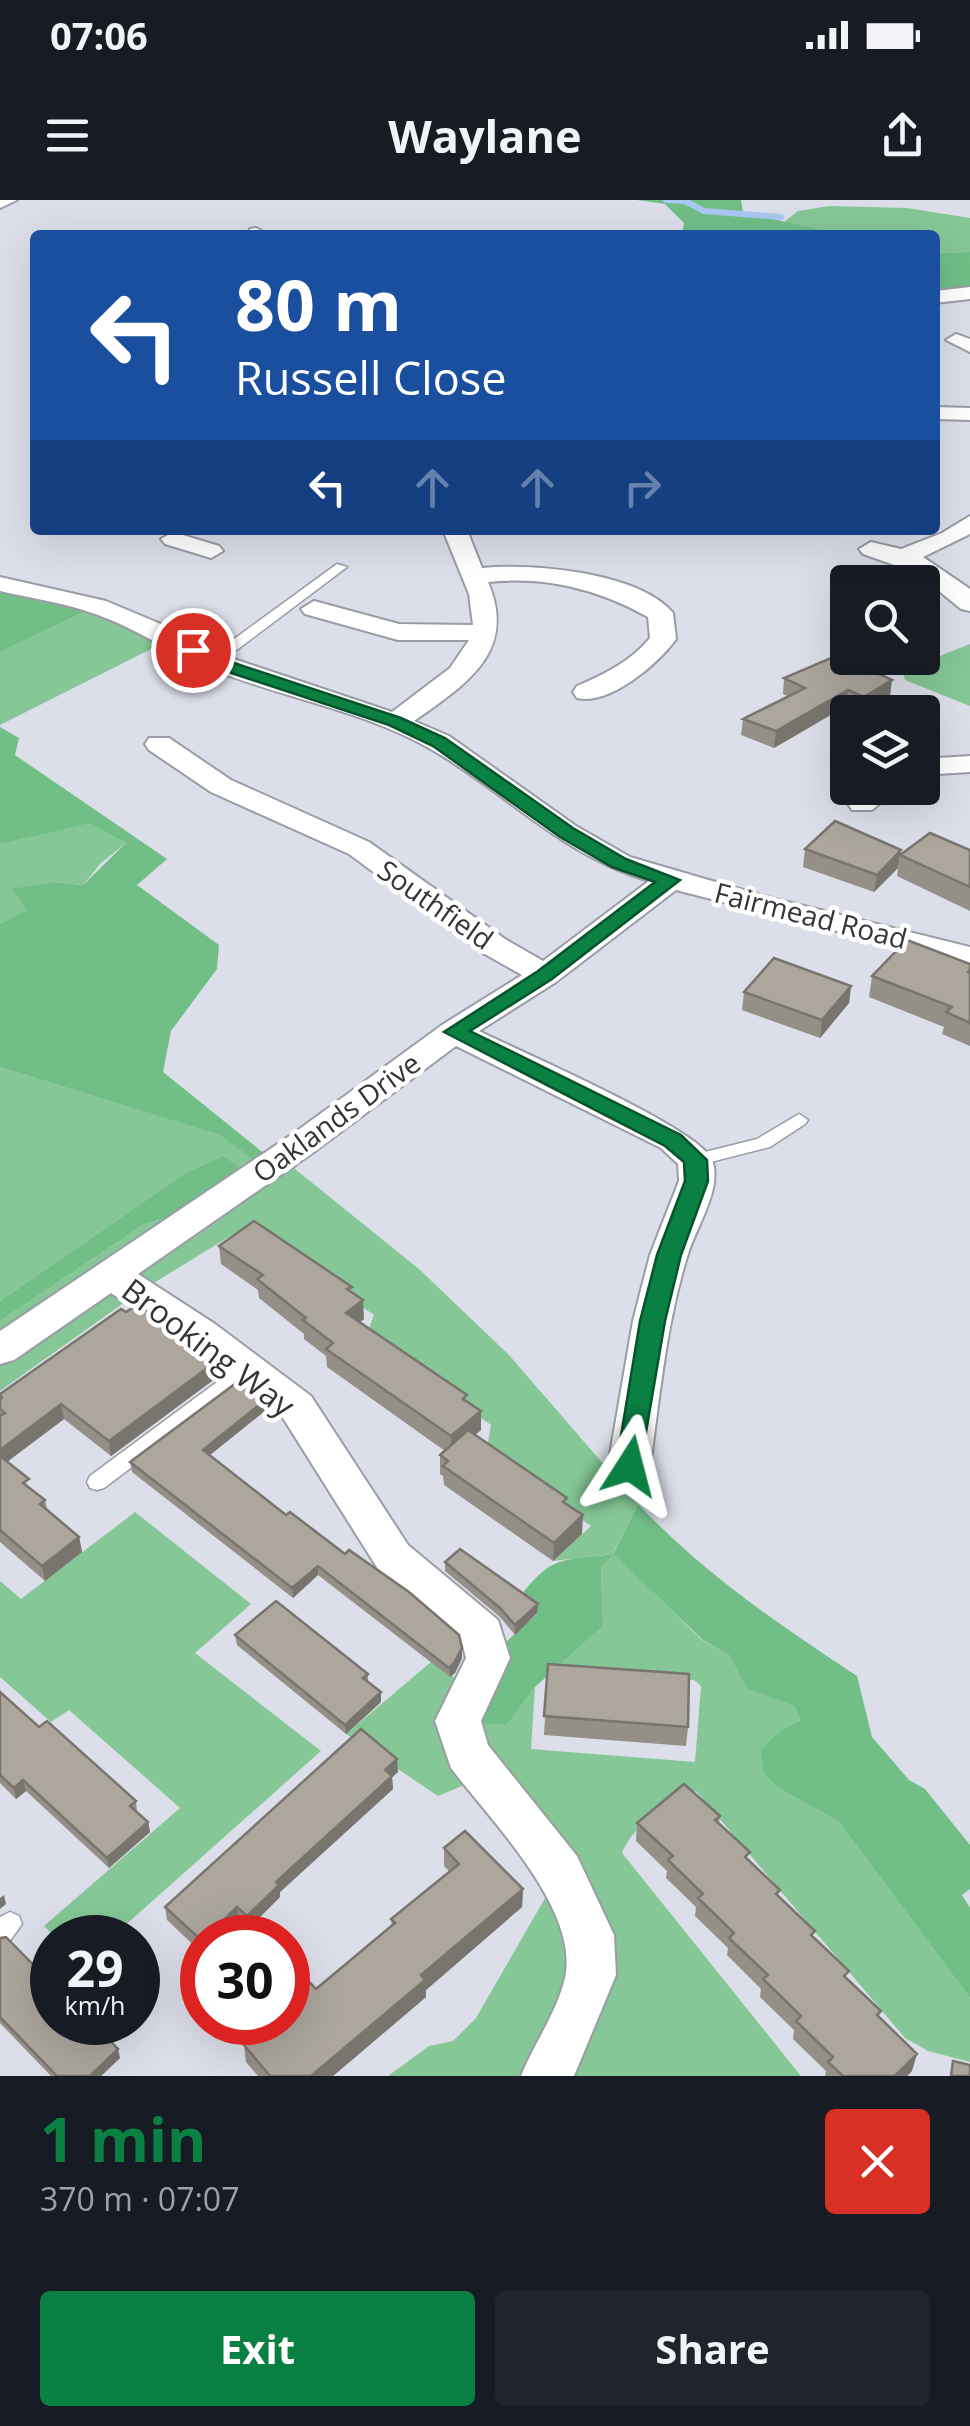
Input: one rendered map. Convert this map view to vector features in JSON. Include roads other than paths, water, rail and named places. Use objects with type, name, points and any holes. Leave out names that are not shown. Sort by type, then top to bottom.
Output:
[{"type":"street","points":[[0,203],[8,200]]},
{"type":"street","points":[[940,297],[970,294]]},
{"type":"street","points":[[940,413],[970,414]]},
{"type":"street","points":[[943,513],[970,523]]},
{"type":"street","points":[[904,556],[950,538],[970,523]]},
{"type":"street","points":[[395,722],[465,668],[481,650],[486,633],[485,606],[456,535]]},
{"type":"street","points":[[174,539],[210,551]]},
{"type":"street","points":[[871,549],[904,556],[952,583],[970,603]]},
{"type":"street","points":[[473,576],[545,571],[615,592],[660,612],[663,639],[652,655],[595,699],[556,685]]},
{"type":"street","name":"Fairmead Road","points":[[0,584],[97,606],[173,638],[213,661],[395,722],[439,742],[566,832],[619,863],[670,880],[970,956]]},
{"type":"street","points":[[314,610],[398,632],[486,633]]},
{"type":"street","name":"Southfield","points":[[159,744],[221,786],[359,848],[494,946],[545,975]]},
{"type":"street","points":[[940,766],[970,764]]},
{"type":"street","name":"Oaklands Drive","points":[[0,1350],[306,1141],[454,1032],[545,975],[670,880]]},
{"type":"street","points":[[454,1032],[673,1140],[695,1160],[697,1181],[669,1255],[652,1321],[630,1466]]},
{"type":"street","name":"Brooking Way","points":[[112,1275],[298,1407],[393,1558],[482,1633],[488,1658],[458,1721],[466,1754],[560,1872],[590,1934],[591,1975],[582,2005],[547,2076]]},
{"type":"lane","points":[[213,661],[342,567]]},
{"type":"lane","points":[[695,1160],[782,1137],[799,1120]]},
{"type":"lane","points":[[97,1482],[248,1370]]},
{"type":"waterway","points":[[666,200],[685,201],[704,211],[781,217]]}]
